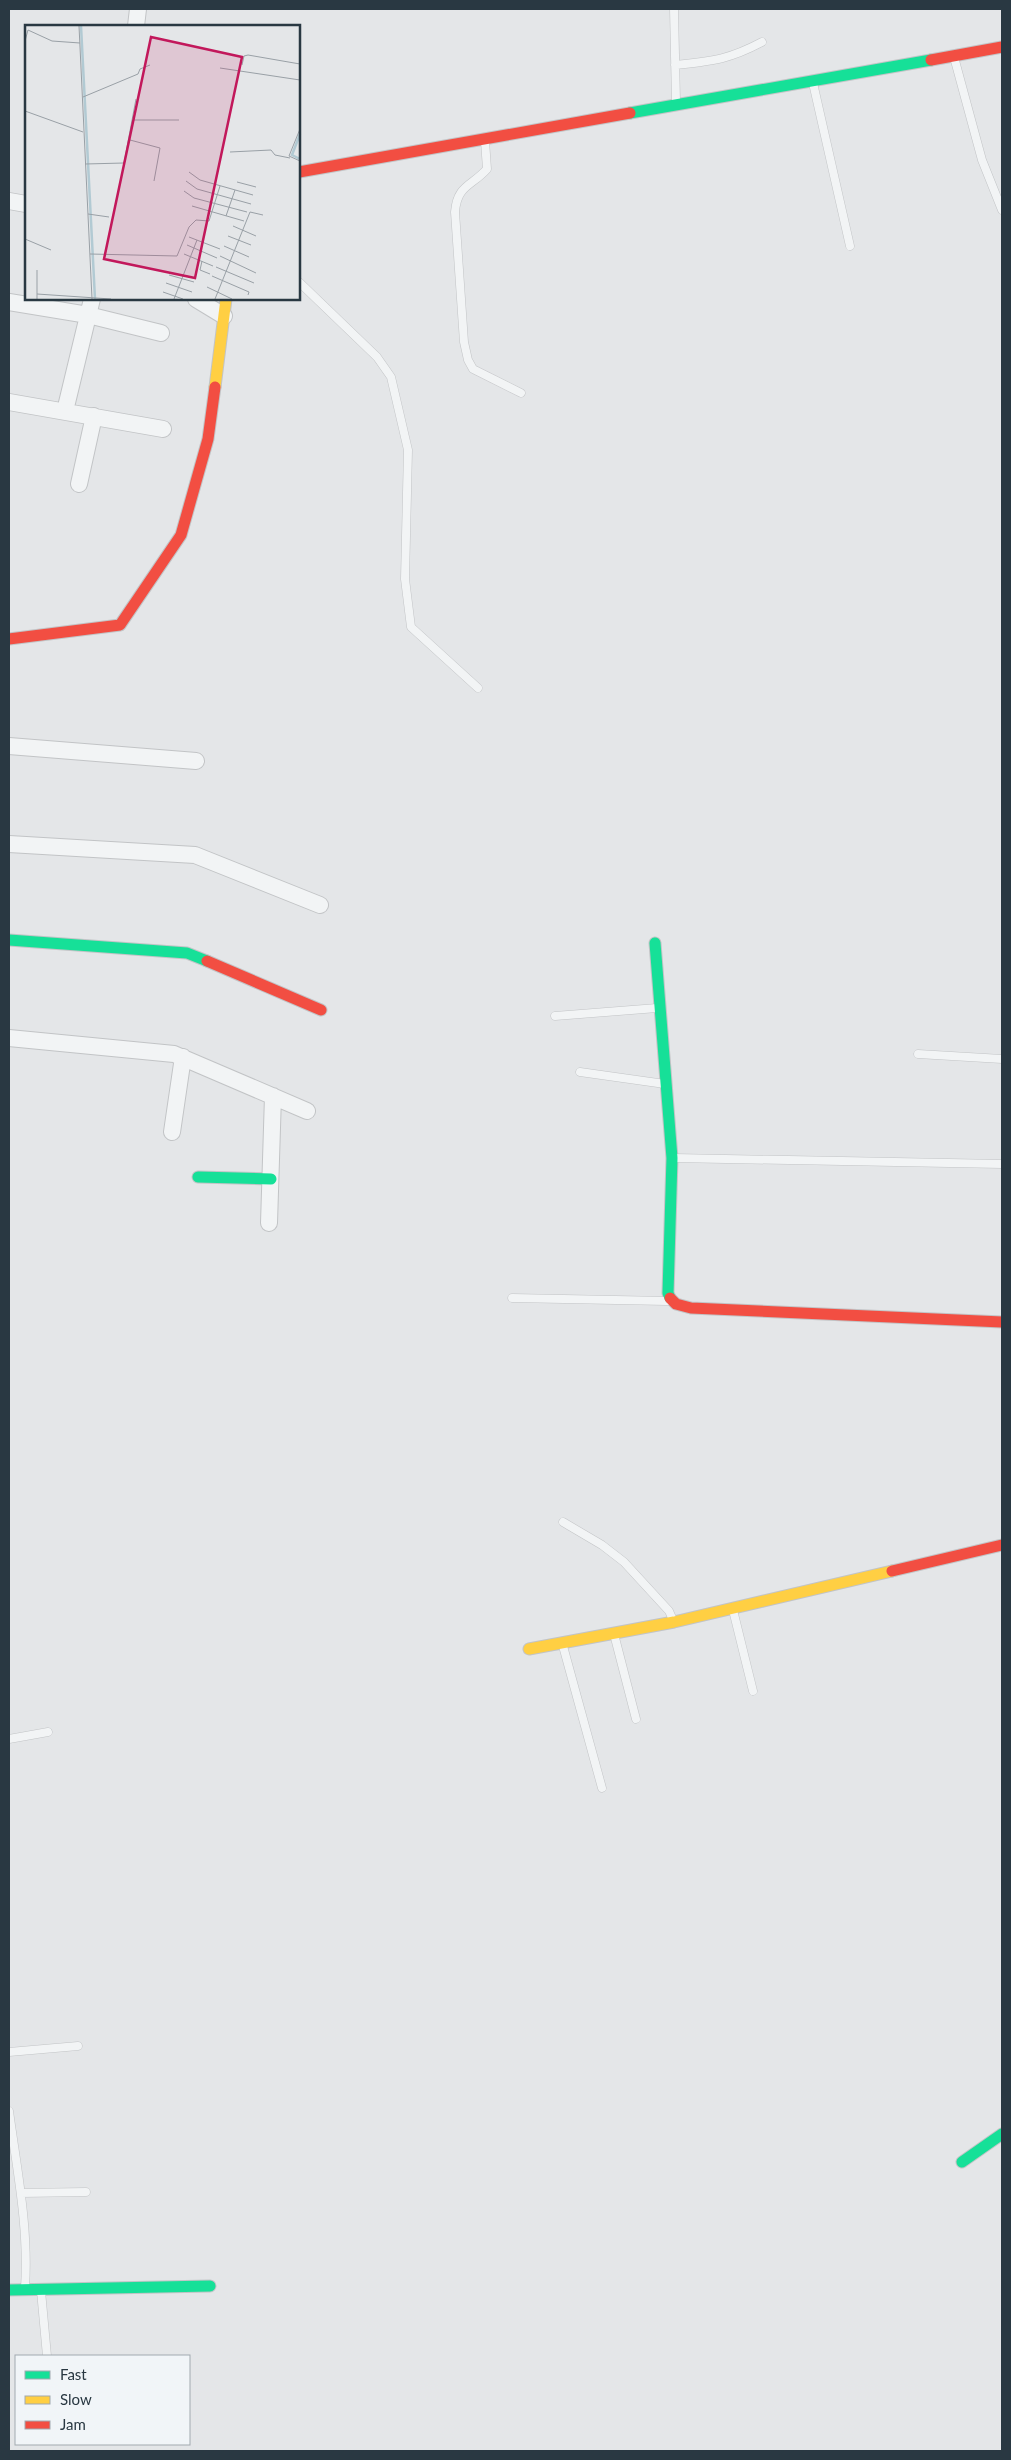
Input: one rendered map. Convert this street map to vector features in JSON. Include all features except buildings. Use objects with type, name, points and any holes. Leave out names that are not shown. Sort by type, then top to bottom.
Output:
[{"type":"street","points":[[136,25],[138,9]]},
{"type":"street","points":[[300,172],[1002,47]]},
{"type":"street","points":[[9,201],[25,204]]},
{"type":"street","points":[[198,300],[224,316]]},
{"type":"street","points":[[9,639],[120,625],[181,535],[208,439],[226,300]]},
{"type":"street","points":[[9,302],[90,307],[161,333]]},
{"type":"street","points":[[65,411],[90,307]]},
{"type":"street","points":[[9,402],[163,429]]},
{"type":"street","points":[[80,484],[94,416]]},
{"type":"street","points":[[9,746],[196,761]]},
{"type":"street","points":[[9,844],[195,855],[320,905]]},
{"type":"street","points":[[9,940],[187,953],[321,1010]]},
{"type":"street","points":[[655,943],[672,1158],[668,1293],[671,1301],[678,1306],[691,1308],[1002,1322]]},
{"type":"street","points":[[9,1038],[174,1054],[307,1111]]},
{"type":"street","points":[[172,1132],[182,1058]]},
{"type":"street","points":[[270,1223],[273,1096]]},
{"type":"street","points":[[198,1177],[271,1180]]},
{"type":"street","points":[[529,1648],[674,1622],[1002,1545]]},
{"type":"street","points":[[962,2162],[1002,2134]]},
{"type":"street","points":[[9,2290],[210,2286]]},
{"type":"lane","points":[[674,9],[676,106]]},
{"type":"lane","points":[[675,65],[723,59],[762,42]]},
{"type":"lane","points":[[954,56],[982,160],[1002,210]]},
{"type":"lane","points":[[812,81],[850,246]]},
{"type":"lane","points":[[485,140],[487,168],[479,177],[463,188],[456,198],[455,212],[464,342],[468,360],[473,369],[521,393]]},
{"type":"lane","points":[[300,283],[378,357],[391,378],[408,450],[405,579],[411,627],[478,688]]},
{"type":"lane","points":[[555,1016],[660,1008]]},
{"type":"lane","points":[[918,1054],[1002,1059]]},
{"type":"lane","points":[[580,1072],[667,1084]]},
{"type":"lane","points":[[672,1158],[1002,1164]]},
{"type":"lane","points":[[512,1298],[671,1301]]},
{"type":"lane","points":[[563,1522],[602,1544],[624,1562],[669,1611],[674,1622]]},
{"type":"lane","points":[[733,1607],[753,1691]]},
{"type":"lane","points":[[613,1633],[636,1719]]},
{"type":"lane","points":[[562,1642],[602,1788]]},
{"type":"lane","points":[[9,1739],[48,1732]]},
{"type":"lane","points":[[9,2052],[78,2046]]},
{"type":"lane","points":[[9,2111],[21,2193],[27,2264],[25,2290]]},
{"type":"lane","points":[[21,2193],[86,2192]]},
{"type":"lane","points":[[40,2289],[47,2355]]},
{"type":"traffic: fast","points":[[630,113],[931,60]]},
{"type":"traffic: fast","points":[[9,940],[187,953],[207,961]]},
{"type":"traffic: fast","points":[[655,943],[672,1158],[668,1293],[670,1298]]},
{"type":"traffic: fast","points":[[198,1177],[271,1179]]},
{"type":"traffic: fast","points":[[962,2162],[1002,2134]]},
{"type":"traffic: fast","points":[[9,2290],[210,2286]]},
{"type":"traffic: slow","points":[[215,387],[226,300]]},
{"type":"traffic: slow","points":[[529,1649],[674,1622],[892,1571]]},
{"type":"traffic: jam","points":[[931,60],[1002,47]]},
{"type":"traffic: jam","points":[[300,172],[630,113]]},
{"type":"traffic: jam","points":[[9,639],[120,625],[181,535],[208,439],[215,387]]},
{"type":"traffic: jam","points":[[207,961],[321,1010]]},
{"type":"traffic: jam","points":[[670,1298],[676,1304],[691,1308],[1002,1322]]},
{"type":"traffic: jam","points":[[892,1571],[1002,1545]]}]
